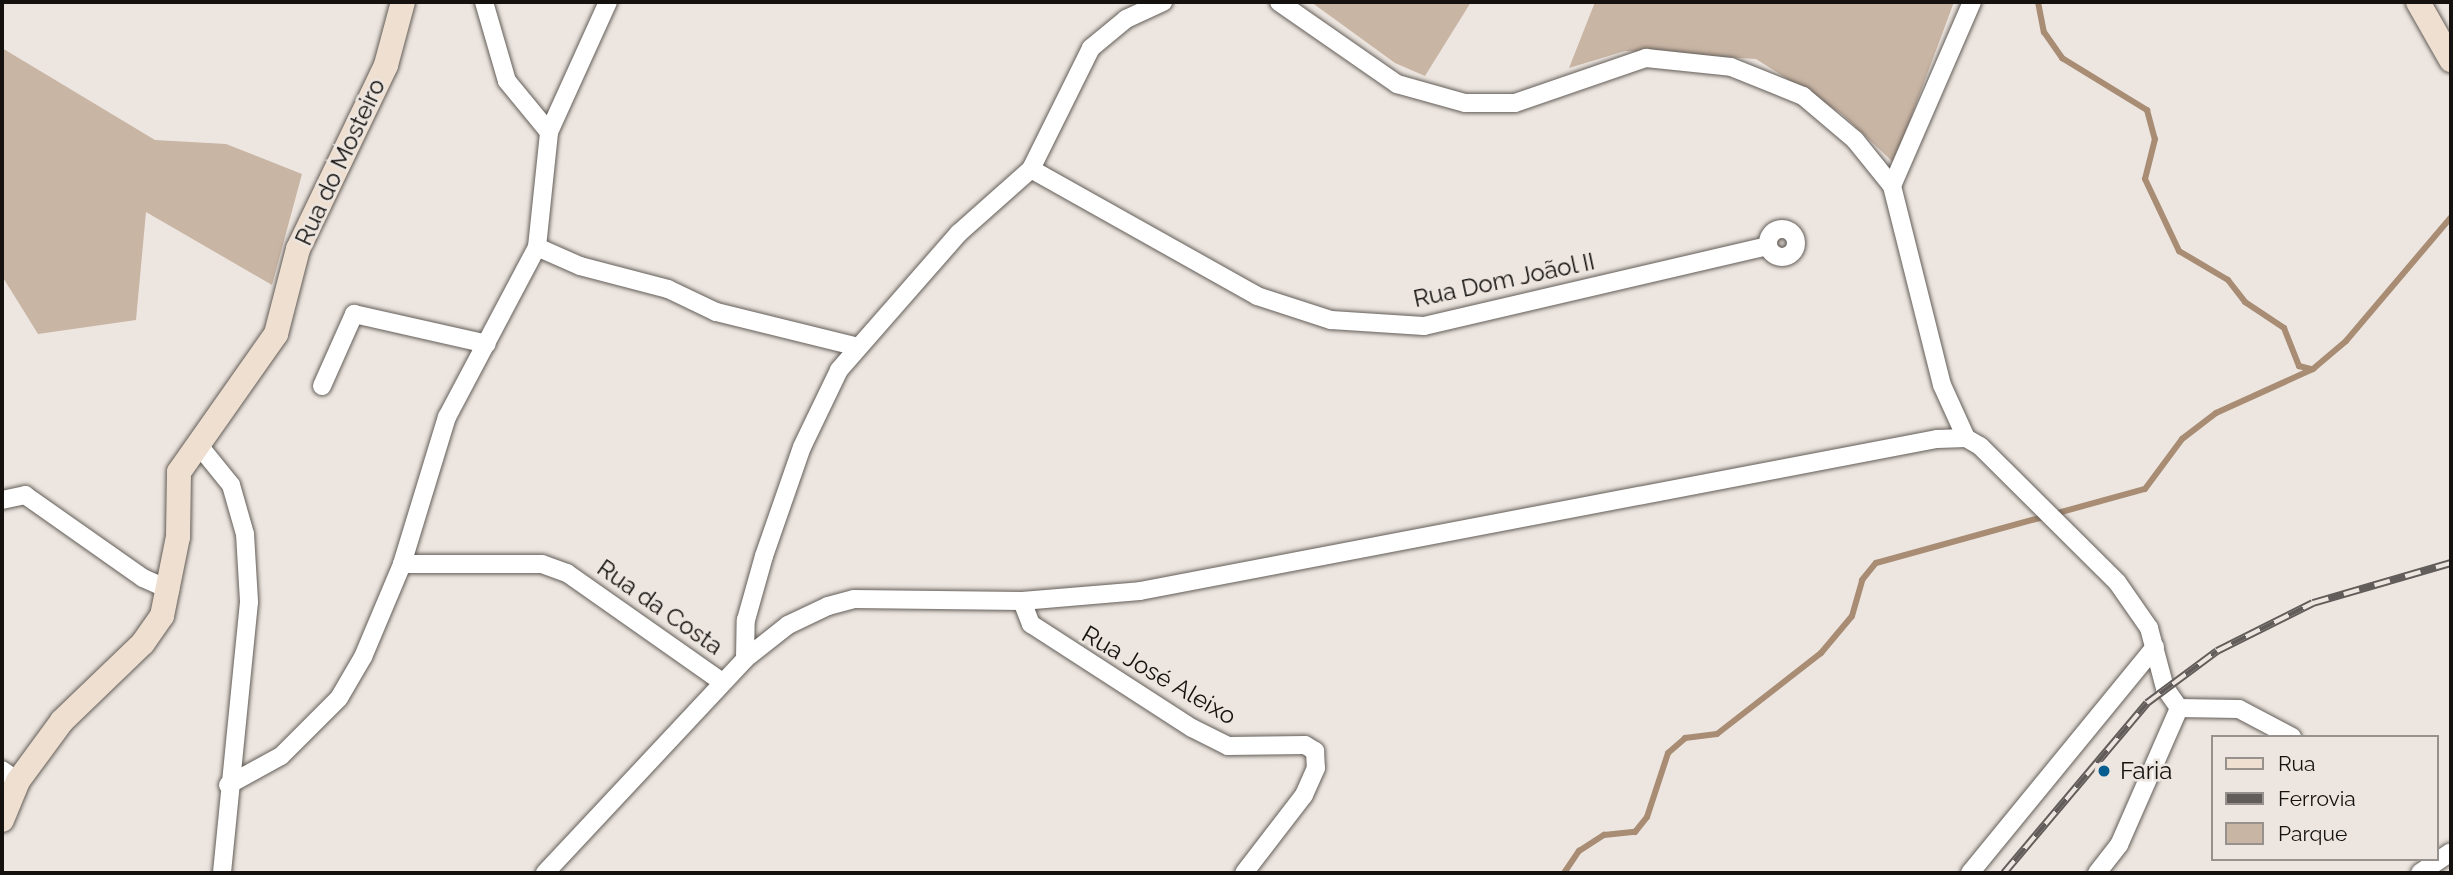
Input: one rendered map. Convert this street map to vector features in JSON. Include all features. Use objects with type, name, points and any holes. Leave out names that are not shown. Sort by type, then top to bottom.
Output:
[{"type":"main road","name":"Rua do Mosteiro","points":[[2,820],[10,775],[144,643],[170,590],[179,472],[276,334],[298,249],[386,65],[403,2]]},
{"type":"main road","points":[[2418,2],[2451,60]]},
{"type":"street","points":[[484,2],[507,81],[549,132]]},
{"type":"street","points":[[228,785],[281,756],[340,698],[402,564],[447,416],[537,247],[549,132],[608,2]]},
{"type":"street","points":[[745,659],[746,620],[802,447],[838,370],[959,233],[1031,169],[1091,48],[1126,19],[1163,2]]},
{"type":"street","points":[[1279,2],[1397,84],[1465,103],[1515,103],[1646,58],[1731,67],[1803,96],[1855,140],[1892,186],[1942,385],[1966,438],[2027,489],[2126,593],[2155,647],[2165,688],[2179,708]]},
{"type":"street","points":[[1892,186],[1972,2]]},
{"type":"street","name":"Rua Dom Joãol II","points":[[1031,169],[1257,296],[1331,320],[1424,326],[1767,246]]},
{"type":"street","points":[[537,247],[580,266],[668,289],[716,312],[858,347]]},
{"type":"street","points":[[322,386],[354,314],[487,344]]},
{"type":"street","points":[[545,873],[745,659],[788,625],[854,600],[1022,601],[1140,591],[1966,438]]},
{"type":"street","points":[[197,443],[231,485],[245,534],[249,602],[228,785],[222,873]]},
{"type":"street","points":[[2,500],[25,495],[143,578],[170,590]]},
{"type":"street","name":"Rua da Costa","points":[[402,564],[554,568],[605,595],[722,682]]},
{"type":"street","name":"Rua José Aleixo","points":[[1022,601],[1031,624],[1192,728],[1228,746],[1315,751],[1316,768],[1304,794],[1244,873]]},
{"type":"street","points":[[1970,873],[2155,647]]},
{"type":"street","points":[[2179,708],[2239,709],[2288,735]]},
{"type":"street","points":[[2097,873],[2119,845],[2179,708]]},
{"type":"green space","points":[[1311,2],[1471,2],[1425,76],[1395,63]]},
{"type":"green space","points":[[1595,2],[1954,2],[1894,163],[1842,114],[1756,59],[1625,51],[1569,68]]},
{"type":"green space","points":[[2,48],[155,140],[226,144],[302,174],[272,285],[146,212],[136,320],[38,334],[2,276]]},
{"type":"waterway","points":[[2038,2],[2044,32],[2062,58],[2147,110],[2155,139],[2145,179],[2179,251],[2228,280],[2245,302],[2284,328],[2299,366],[2311,369]]},
{"type":"waterway","points":[[1564,873],[1579,851],[1604,835],[1635,832],[1647,817],[1668,753],[1685,738],[1717,734],[1821,653],[1852,616],[1862,580],[1876,563],[2145,489],[2182,439],[2216,413],[2313,369],[2346,341],[2451,217]]},
{"type":"railway","points":[[2004,873],[2147,703],[2217,651],[2313,603],[2451,563]]},
{"type":"place","name":"Faria","points":[[2104,771]]}]
